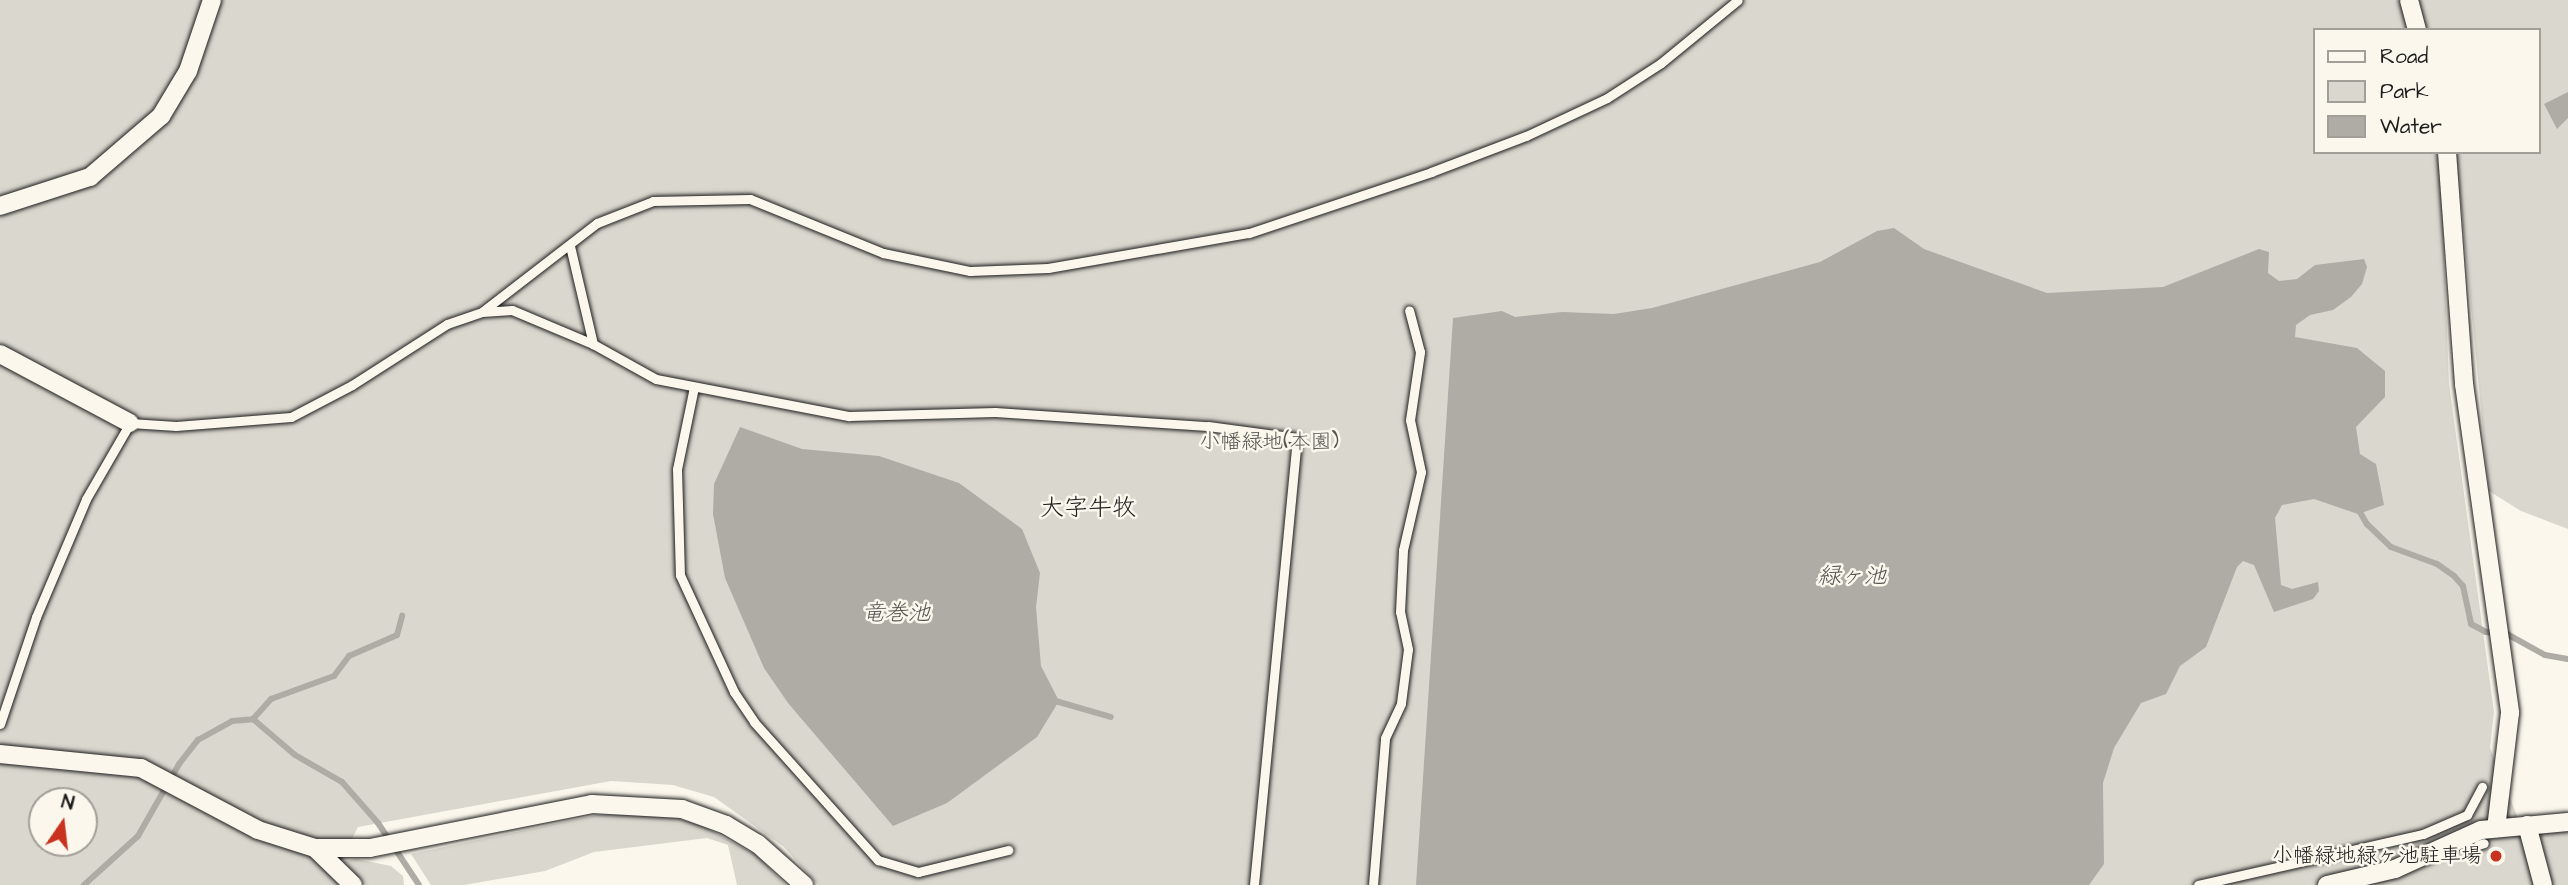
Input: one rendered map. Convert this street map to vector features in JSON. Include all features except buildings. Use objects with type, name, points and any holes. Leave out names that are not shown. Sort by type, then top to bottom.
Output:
[{"type":"street","points":[[0,206],[90,177],[161,116],[188,71],[212,0]]},
{"type":"street","points":[[2409,0],[2416,28]]},
{"type":"street","points":[[2447,154],[2464,384],[2498,644],[2510,713],[2496,828]]},
{"type":"street","points":[[0,354],[130,423]]},
{"type":"street","points":[[0,754],[49,762],[119,764],[155,775],[258,830],[315,848],[370,848],[592,804],[671,808],[726,825],[758,844],[804,885]]},
{"type":"street","points":[[2327,885],[2395,869],[2466,834],[2496,828],[2568,822]]},
{"type":"street","points":[[2527,825],[2543,885]]},
{"type":"street","points":[[315,848],[353,885]]},
{"type":"lane","points":[[0,724],[36,617],[86,499],[130,423],[176,426],[291,416],[352,385],[428,334],[482,312],[597,223],[653,201],[750,199],[883,253],[970,271],[1048,268],[1249,233],[1431,172],[1526,136],[1607,98],[1661,63],[1738,0]]},
{"type":"lane","points":[[570,246],[593,344]]},
{"type":"lane","points":[[482,312],[512,310],[593,344],[656,379],[849,416],[995,412],[1208,426],[1297,438],[1254,885]]},
{"type":"lane","points":[[1373,885],[1385,738],[1401,703],[1408,649],[1400,612],[1403,550],[1421,472],[1410,421],[1420,352],[1409,310]]},
{"type":"lane","points":[[694,387],[677,469],[680,575],[734,692],[763,732],[878,860],[918,872],[1008,850]]},
{"type":"lane","points":[[2197,885],[2423,834],[2467,815],[2482,787]]},
{"type":"green space","name":"小幡緑地(本園)","points":[[0,0],[2402,0],[2409,28],[2312,28],[2312,154],[2440,154],[2449,384],[2494,712],[2490,748],[2529,846],[2539,885],[818,885],[784,847],[714,797],[673,785],[611,781],[358,827],[340,862],[357,859],[391,866],[403,876],[404,885],[366,885],[341,864],[349,885],[0,885]]},
{"type":"green space","points":[[2419,0],[2568,0],[2568,529],[2521,511],[2489,491],[2456,154],[2540,154],[2540,28],[2426,28]]},
{"type":"green space","points":[[597,815],[665,815],[701,825],[756,855],[786,885],[737,885],[728,845],[707,838],[594,852],[545,871],[464,885],[431,885],[411,854]]},
{"type":"green space","points":[[2568,827],[2568,885],[2548,885],[2535,834]]},
{"type":"water","points":[[2568,92],[2568,118],[2557,129],[2544,104]]},
{"type":"water","name":"緑ヶ池","points":[[1894,228],[1924,249],[2047,293],[2163,287],[2259,249],[2269,252],[2268,273],[2279,281],[2297,279],[2315,265],[2364,259],[2367,267],[2362,284],[2351,297],[2333,310],[2310,315],[2296,325],[2295,337],[2357,348],[2385,371],[2385,397],[2356,427],[2360,454],[2376,464],[2384,505],[2358,514],[2314,499],[2282,505],[2275,518],[2281,585],[2292,589],[2318,582],[2319,591],[2313,599],[2274,612],[2254,565],[2243,561],[2237,567],[2206,647],[2180,666],[2166,694],[2141,703],[2114,748],[2103,783],[2104,864],[2089,885],[1416,885],[1453,318],[1502,311],[1515,317],[1562,312],[1614,314],[1652,308],[1820,262],[1877,231]]},
{"type":"water","name":"竜巻池","points":[[740,427],[802,449],[879,456],[959,483],[1022,529],[1040,573],[1036,607],[1041,666],[1059,701],[1037,737],[947,803],[893,826],[788,703],[764,668],[725,578],[713,514],[714,484]]},
{"type":"waterway","points":[[2357,507],[2367,524],[2391,547],[2437,564],[2454,576],[2463,586],[2471,624],[2486,632],[2507,634],[2545,655],[2568,659]]},
{"type":"waterway","points":[[84,885],[138,836],[179,764],[198,740],[232,721],[253,719],[271,699],[334,676],[349,656],[397,635],[402,616]]},
{"type":"waterway","points":[[1052,700],[1111,717]]},
{"type":"waterway","points":[[253,719],[295,755],[342,782],[378,823],[419,885]]},
{"type":"place","name":"小幡緑地緑ヶ池駐車場","points":[[2496,856]]},
{"type":"district","name":"大字牛牧","points":[[1088,509]]}]
